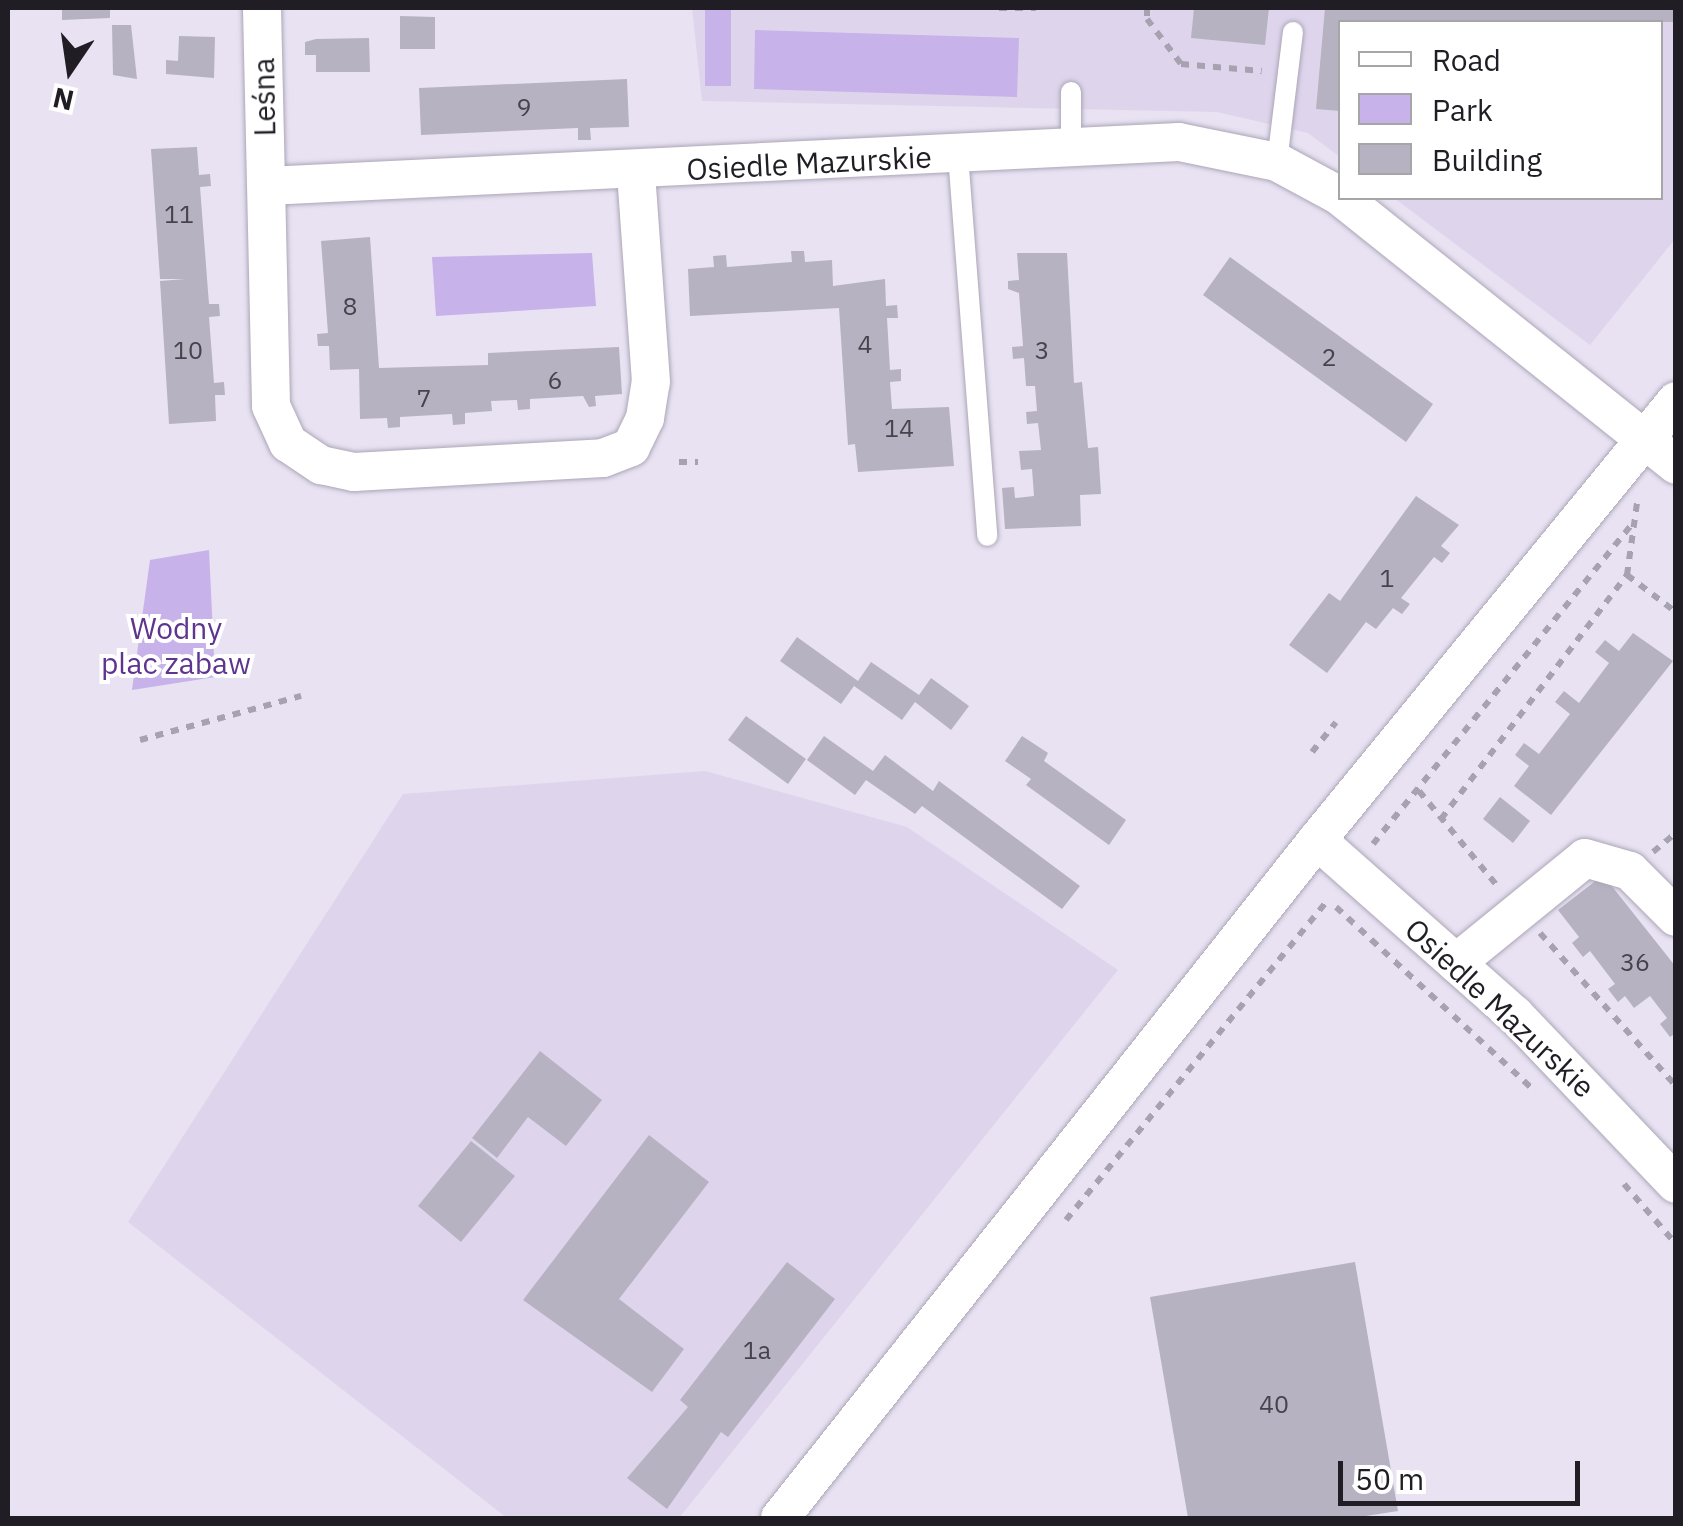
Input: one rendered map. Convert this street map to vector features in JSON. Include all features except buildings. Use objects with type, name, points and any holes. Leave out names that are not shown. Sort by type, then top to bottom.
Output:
[{"type":"street","name":"Leśna","points":[[262,8],[272,406],[288,443],[321,465],[354,472],[604,458],[630,447],[645,418],[651,382],[636,173]]},
{"type":"street","name":"Osiedle Mazurskie","points":[[266,186],[636,173],[1178,142],[1277,162],[1338,195]]},
{"type":"street","name":"Osiedle Mazurskie","points":[[1346,200],[1675,464]]},
{"type":"street","points":[[780,1518],[1317,840],[1676,401]]},
{"type":"street","name":"Osiedle Mazurskie","points":[[1317,840],[1515,1014],[1676,1184]]},
{"type":"street","points":[[1456,963],[1585,858],[1630,871],[1676,917]]},
{"type":"lane","points":[[1277,162],[1294,32]]},
{"type":"lane","points":[[1070,148],[1072,92]]},
{"type":"lane","points":[[958,154],[987,536]]},
{"type":"path","points":[[999,8],[1036,8]]},
{"type":"path","points":[[1148,8],[1147,20],[1181,64],[1262,66],[1263,80]]},
{"type":"path","points":[[678,462],[698,462]]},
{"type":"path","points":[[1441,819],[1628,576],[1638,501],[1675,464]]},
{"type":"path","points":[[1635,522],[1418,791],[1676,1086]]},
{"type":"path","points":[[1628,576],[1676,612]]},
{"type":"path","points":[[140,740],[301,696]]},
{"type":"path","points":[[1312,752],[1336,722]]},
{"type":"path","points":[[1066,1220],[1328,900]]},
{"type":"shaded area","points":[[692,8],[1675,8],[1675,239],[1590,345],[1397,200],[1663,200],[1663,20],[1338,20],[1338,156],[1308,133],[1217,112],[702,101]]},
{"type":"shaded area","points":[[705,771],[907,827],[1118,970],[679,1518],[507,1518],[128,1222],[403,794]]},
{"type":"green space","points":[[705,8],[731,8],[731,86],[705,86]]},
{"type":"green space","points":[[755,30],[1019,38],[1017,97],[754,89]]},
{"type":"green space","points":[[592,253],[596,306],[436,316],[432,257]]},
{"type":"green space","name":"Wodny plac zabaw","points":[[209,550],[215,677],[132,690],[150,560]]}]
